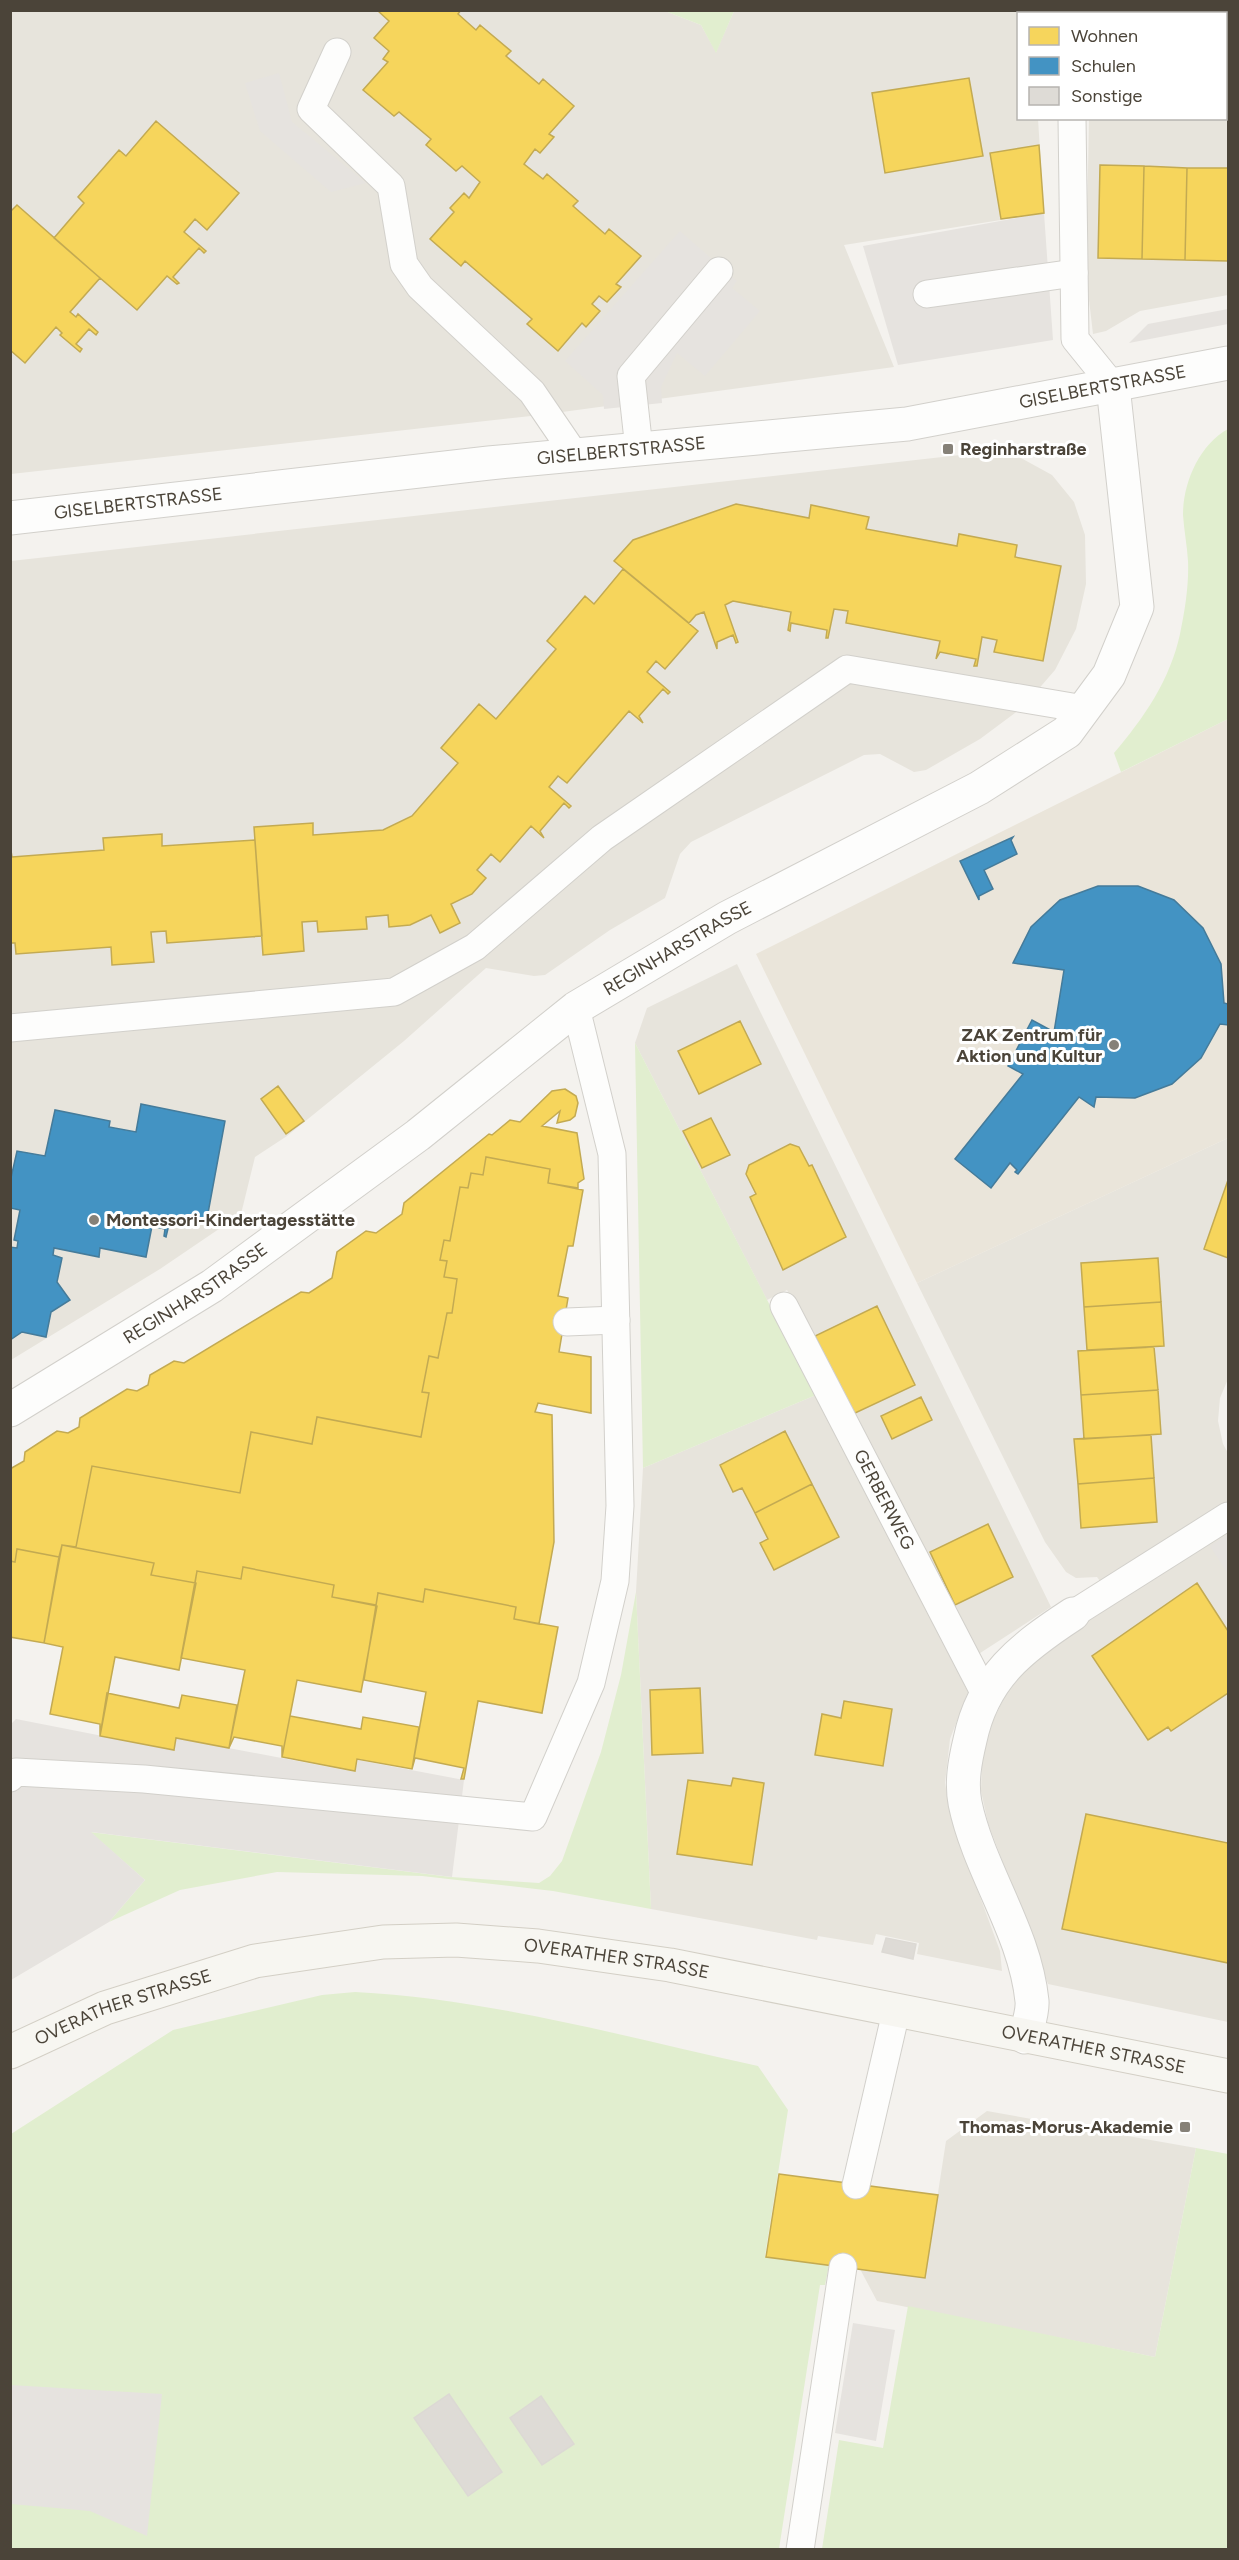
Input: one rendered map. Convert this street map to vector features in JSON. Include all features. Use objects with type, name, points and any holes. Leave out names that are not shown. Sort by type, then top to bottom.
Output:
[{"type":"main road","name":"OVERATHER STRASSE","points":[[10,2052],[105,2008],[255,1961],[314,1950],[383,1942],[456,1940],[538,1946],[619,1957],[1228,2076]]},
{"type":"street","name":"GISELBERTSTRASSE","points":[[10,518],[118,504],[575,455],[907,424],[1228,363]]},
{"type":"street","name":"REGINHARSTRASSE","points":[[10,1410],[212,1286],[418,1135],[576,1008],[727,918],[979,788],[1067,732],[1109,675],[1137,607],[1113,386]]},
{"type":"street","points":[[1025,2037],[1033,2003],[1020,1951],[975,1837],[965,1802],[963,1770],[972,1728],[985,1694],[1012,1658],[1042,1634],[1073,1614]]},
{"type":"lane","points":[[337,52],[310,109],[391,186],[404,264],[420,287],[532,393],[575,455]]},
{"type":"lane","points":[[1072,120],[1075,339],[1113,386]]},
{"type":"lane","points":[[639,449],[631,376],[719,271]]},
{"type":"lane","points":[[927,294],[1074,273]]},
{"type":"lane","points":[[10,1028],[394,992],[475,947],[602,838],[847,669],[1084,709]]},
{"type":"lane","points":[[10,1778],[16,1772],[144,1779],[532,1817],[591,1683],[615,1581],[620,1506],[612,1154],[576,1008]]},
{"type":"lane","name":"GERBERWEG","points":[[784,1306],[985,1694]]},
{"type":"lane","points":[[567,1322],[616,1320]]},
{"type":"lane","points":[[1073,1614],[1228,1516]]},
{"type":"lane","points":[[856,2185],[896,2012]]},
{"type":"lane","points":[[800,2550],[843,2267]]},
{"type":"shaded area","points":[[1228,10],[1228,38],[1227,12],[1017,12],[1017,120],[1038,120],[1044,213],[844,245],[894,367],[540,415],[11,474],[10,11],[665,11],[701,25],[716,52],[734,11]]},
{"type":"shaded area","points":[[1228,59],[1228,295],[1140,311],[1106,331],[1093,334],[1086,274],[1089,120],[1227,120]]},
{"type":"shaded area","points":[[279,73],[292,122],[366,183],[331,192],[260,131],[245,83]]},
{"type":"shaded area","points":[[1044,213],[1053,340],[898,365],[863,246]]},
{"type":"shaded area","points":[[680,231],[737,281],[732,288],[760,311],[705,376],[677,353],[661,387],[662,403],[604,409],[603,395],[565,361]]},
{"type":"shaded area","points":[[1228,309],[1228,324],[1129,343],[1148,324]]},
{"type":"shaded area","points":[[987,452],[1021,458],[1052,475],[1074,502],[1085,535],[1086,584],[1076,629],[1055,670],[1023,707],[980,739],[926,770],[914,772],[880,754],[864,755],[691,842],[680,854],[665,898],[610,930],[545,975],[534,976],[486,968],[404,1041],[287,1136],[255,1157],[241,1214],[160,1269],[11,1360],[11,561]]},
{"type":"shaded area","points":[[1228,719],[1228,1138],[917,1283],[756,954]]},
{"type":"shaded area","points":[[737,964],[1051,1607],[974,1657],[787,1290],[767,1300],[635,1043],[647,1008]]},
{"type":"shaded area","points":[[1228,1138],[1228,1379],[1220,1398],[1218,1421],[1223,1444],[1228,1453],[1228,1501],[1103,1585],[1097,1577],[1076,1578],[1066,1572],[1045,1542],[917,1283]]},
{"type":"shaded area","points":[[816,1395],[968,1692],[950,1739],[945,1783],[951,1818],[1000,1951],[1002,1971],[917,1954],[919,1943],[876,1934],[873,1945],[818,1936],[817,1940],[651,1909],[636,1592],[643,1468]]},
{"type":"shaded area","points":[[1228,1528],[1228,2022],[1048,1984],[988,1823],[981,1791],[982,1759],[990,1727],[1005,1696],[1026,1668],[1054,1644]]},
{"type":"shaded area","points":[[1228,1534],[1228,1574],[1210,1546]]},
{"type":"shaded area","points":[[16,1719],[174,1750],[176,1738],[355,1772],[358,1760],[464,1780],[452,1877],[91,1832],[145,1880],[109,1922],[11,1980],[10,1725]]},
{"type":"shaded area","points":[[987,2111],[1196,2148],[1155,2357],[877,2301],[860,2269],[925,2277],[946,2141]]},
{"type":"shaded area","points":[[853,2323],[895,2330],[876,2441],[835,2433]]},
{"type":"shaded area","points":[[10,2385],[162,2394],[147,2536],[90,2511],[11,2504]]},
{"type":"green space","points":[[665,11],[734,11],[716,53],[701,25]]},
{"type":"green space","points":[[1228,429],[1228,719],[1121,772],[1114,753],[1136,726],[1163,683],[1180,634],[1188,579],[1183,515],[1186,490],[1201,455],[1218,436]]},
{"type":"green space","points":[[635,1043],[816,1395],[643,1468]]},
{"type":"green space","points":[[636,1592],[651,1909],[553,1891],[422,1876],[277,1872],[180,1890],[109,1922],[145,1880],[90,1832],[451,1877],[539,1883],[550,1876],[562,1861],[601,1752],[621,1675]]},
{"type":"green space","points":[[355,1992],[457,2002],[507,2011],[758,2066],[788,2110],[765,2256],[829,2265],[825,2285],[820,2285],[779,2549],[11,2550],[11,2134],[173,2030],[322,1995]]},
{"type":"green space","points":[[1196,2148],[1228,2154],[1228,2549],[822,2549],[839,2440],[883,2448],[908,2306],[1155,2357]]},
{"type":"building: Wohnen","points":[[377,10],[461,10],[458,14],[476,30],[480,25],[511,51],[506,56],[539,84],[543,79],[574,106],[549,134],[554,137],[540,153],[535,149],[524,164],[543,179],[547,174],[578,201],[573,206],[605,234],[609,229],[641,256],[616,284],[621,287],[607,302],[599,296],[592,304],[600,311],[586,327],[582,323],[558,351],[527,324],[532,319],[465,261],[461,266],[430,239],[454,212],[450,208],[464,193],[469,198],[480,182],[462,166],[456,171],[426,145],[431,139],[399,112],[394,116],[363,90],[388,62],[383,59],[389,51],[374,38],[389,21]]},
{"type":"building: Wohnen","points":[[1157,10],[1228,10],[1228,35],[1227,12],[1162,12]]},
{"type":"building: Wohnen","points":[[969,78],[983,156],[885,173],[872,93]]},
{"type":"building: Wohnen","points":[[156,121],[239,193],[207,230],[195,219],[184,232],[206,251],[204,253],[199,248],[173,277],[179,283],[177,284],[167,276],[137,310],[54,238],[84,203],[78,197],[119,150],[126,156]]},
{"type":"building: Wohnen","points":[[1039,145],[1044,213],[1001,219],[990,153]]},
{"type":"building: Wohnen","points":[[1100,165],[1144,166],[1142,259],[1098,258]]},
{"type":"building: Wohnen","points":[[1144,166],[1187,168],[1185,260],[1142,259]]},
{"type":"building: Wohnen","points":[[1187,168],[1228,168],[1228,261],[1185,260]]},
{"type":"building: Wohnen","points":[[17,205],[100,278],[70,312],[76,317],[78,314],[98,332],[96,335],[89,329],[76,344],[82,349],[80,352],[60,335],[62,333],[56,327],[25,363],[10,350],[10,212]]},
{"type":"building: Wohnen","points":[[736,504],[809,518],[811,505],[869,517],[866,529],[957,546],[959,534],[1017,545],[1015,557],[1061,566],[1043,661],[994,652],[997,640],[982,637],[977,666],[974,666],[976,659],[940,652],[936,659],[940,641],[846,623],[848,611],[834,609],[828,638],[826,638],[827,630],[791,623],[790,631],[788,630],[791,612],[733,601],[725,605],[738,642],[736,643],[733,635],[717,642],[717,649],[704,612],[696,615],[689,623],[614,561],[633,540]]},
{"type":"building: Wohnen","points":[[623,569],[698,631],[665,669],[656,661],[647,672],[670,692],[668,694],[663,689],[639,716],[643,723],[629,711],[567,783],[558,776],[549,787],[571,806],[569,808],[564,803],[540,831],[544,838],[531,826],[500,862],[491,854],[477,870],[486,878],[472,894],[451,904],[460,923],[440,933],[431,915],[410,925],[389,927],[388,915],[366,917],[367,929],[318,932],[317,921],[302,922],[304,951],[263,955],[254,827],[313,823],[313,835],[383,830],[412,816],[458,763],[441,748],[479,704],[496,719],[556,649],[547,641],[585,596],[594,604]]},
{"type":"building: Wohnen","points":[[162,834],[162,846],[255,840],[262,936],[167,943],[166,931],[151,932],[154,962],[112,965],[111,947],[16,954],[15,943],[10,943],[10,844],[12,857],[104,850],[103,838]]},
{"type":"building: Wohnen","points":[[740,1021],[761,1064],[699,1094],[678,1051]]},
{"type":"building: Wohnen","points":[[278,1086],[304,1121],[286,1134],[261,1099]]},
{"type":"building: Wohnen","points":[[565,1089],[576,1096],[578,1103],[575,1116],[570,1120],[557,1123],[560,1111],[542,1126],[577,1133],[584,1179],[578,1183],[578,1188],[548,1183],[550,1169],[486,1157],[483,1175],[471,1173],[468,1188],[460,1187],[450,1241],[444,1240],[440,1260],[447,1261],[444,1277],[457,1279],[452,1313],[447,1313],[438,1358],[429,1356],[422,1392],[429,1393],[421,1437],[317,1417],[312,1444],[251,1432],[240,1493],[92,1466],[76,1547],[62,1545],[59,1557],[17,1549],[15,1562],[10,1561],[10,1469],[24,1461],[25,1452],[57,1431],[68,1433],[79,1427],[80,1418],[127,1389],[137,1391],[148,1385],[150,1375],[174,1361],[184,1363],[301,1292],[309,1293],[332,1278],[337,1252],[366,1231],[376,1233],[402,1214],[404,1203],[489,1134],[492,1135],[510,1120],[520,1122],[552,1091]]},
{"type":"building: Wohnen","points":[[711,1118],[730,1155],[702,1168],[683,1131]]},
{"type":"building: Wohnen","points":[[790,1144],[799,1147],[809,1166],[812,1165],[846,1237],[783,1270],[750,1197],[756,1194],[746,1174],[749,1165]]},
{"type":"building: Wohnen","points":[[486,1157],[550,1169],[548,1183],[583,1190],[573,1246],[568,1246],[558,1296],[568,1298],[559,1352],[591,1357],[591,1413],[538,1403],[535,1412],[552,1415],[554,1542],[539,1624],[514,1619],[516,1607],[425,1589],[423,1602],[378,1593],[376,1605],[332,1597],[334,1585],[243,1567],[241,1579],[197,1571],[195,1583],[151,1575],[154,1563],[62,1545],[76,1547],[92,1466],[240,1493],[251,1432],[312,1444],[317,1417],[421,1437],[429,1393],[422,1392],[429,1356],[438,1358],[447,1313],[452,1313],[457,1279],[444,1277],[447,1261],[440,1260],[444,1240],[450,1241],[460,1187],[468,1188],[471,1173],[483,1175]]},
{"type":"building: Wohnen","points":[[1228,1180],[1228,1258],[1204,1249]]},
{"type":"building: Wohnen","points":[[1158,1258],[1161,1302],[1084,1307],[1081,1263]]},
{"type":"building: Wohnen","points":[[1161,1302],[1164,1346],[1087,1350],[1084,1307]]},
{"type":"building: Wohnen","points":[[877,1306],[915,1385],[853,1414],[815,1336]]},
{"type":"building: Wohnen","points":[[1154,1347],[1158,1390],[1081,1395],[1078,1351]]},
{"type":"building: Wohnen","points":[[1158,1390],[1161,1434],[1084,1439],[1081,1395]]},
{"type":"building: Wohnen","points":[[921,1397],[932,1420],[892,1439],[881,1416]]},
{"type":"building: Wohnen","points":[[785,1431],[812,1484],[755,1513],[742,1488],[733,1492],[720,1465]]},
{"type":"building: Wohnen","points":[[1151,1435],[1154,1478],[1078,1484],[1074,1439]]},
{"type":"building: Wohnen","points":[[1154,1478],[1157,1522],[1081,1528],[1078,1484]]},
{"type":"building: Wohnen","points":[[812,1484],[839,1537],[774,1570],[760,1543],[768,1539],[755,1513]]},
{"type":"building: Wohnen","points":[[988,1524],[1013,1577],[955,1605],[930,1552]]},
{"type":"building: Wohnen","points":[[62,1545],[154,1563],[151,1575],[196,1583],[179,1670],[115,1657],[100,1736],[100,1724],[50,1714],[63,1647],[44,1643]]},
{"type":"building: Wohnen","points":[[17,1549],[59,1557],[44,1643],[10,1637],[10,1561],[15,1562]]},
{"type":"building: Wohnen","points":[[243,1567],[334,1585],[332,1597],[377,1606],[361,1692],[297,1680],[282,1757],[282,1746],[234,1737],[229,1748],[245,1670],[181,1658],[197,1571],[241,1579]]},
{"type":"building: Wohnen","points":[[1197,1583],[1228,1631],[1228,1693],[1171,1731],[1168,1727],[1148,1740],[1092,1656]]},
{"type":"building: Wohnen","points":[[425,1589],[516,1607],[514,1619],[558,1627],[542,1713],[478,1701],[464,1779],[461,1779],[464,1768],[415,1758],[412,1769],[426,1692],[364,1680],[378,1593],[423,1602]]},
{"type":"building: Wohnen","points":[[700,1688],[703,1753],[652,1755],[650,1690]]},
{"type":"building: Wohnen","points":[[107,1693],[179,1708],[182,1695],[237,1705],[229,1748],[176,1738],[174,1750],[100,1736]]},
{"type":"building: Wohnen","points":[[844,1701],[892,1709],[883,1766],[815,1755],[822,1714],[841,1718]]},
{"type":"building: Wohnen","points":[[290,1716],[361,1729],[363,1717],[419,1727],[412,1769],[357,1759],[355,1771],[282,1757]]},
{"type":"building: Wohnen","points":[[733,1778],[764,1783],[752,1865],[677,1854],[688,1780],[731,1786]]},
{"type":"building: Wohnen","points":[[1086,1814],[1228,1843],[1228,1963],[1062,1929]]},
{"type":"building: Wohnen","points":[[779,2174],[938,2195],[925,2278],[766,2257]]},
{"type":"building: Schulen","points":[[1013,837],[1011,840],[1017,854],[984,870],[993,889],[979,896],[979,900],[960,861]]},
{"type":"building: Schulen","name":"ZAK Zentrum für Aktion und Kultur","points":[[1098,886],[1138,886],[1174,900],[1203,928],[1221,964],[1224,1003],[1228,1004],[1228,1025],[1220,1024],[1201,1058],[1172,1084],[1135,1098],[1096,1097],[1094,1107],[1079,1097],[1018,1174],[1010,1163],[991,1188],[955,1159],[1023,1074],[1008,1066],[1032,1020],[1054,1032],[1064,970],[1013,963],[1031,927],[1060,900]]},
{"type":"building: Schulen","name":"Montessori-Kindertagesstätte","points":[[141,1104],[225,1121],[206,1224],[171,1216],[166,1237],[164,1236],[165,1229],[152,1226],[146,1257],[100,1248],[99,1257],[54,1248],[53,1255],[62,1258],[57,1282],[70,1300],[51,1312],[46,1337],[22,1332],[10,1340],[10,1247],[17,1248],[18,1241],[14,1240],[20,1210],[10,1208],[10,1182],[17,1151],[45,1156],[55,1110],[110,1121],[109,1127],[136,1132]]},
{"type":"building: Sonstige","points":[[886,1938],[916,1944],[913,1959],[882,1952]]},
{"type":"building: Sonstige","points":[[449,2394],[502,2472],[468,2496],[414,2418]]},
{"type":"building: Sonstige","points":[[541,2396],[574,2444],[542,2465],[510,2418]]},
{"type":"place","name":"Reginharstraße","points":[[948,449]]},
{"type":"place","name":"ZAK Zentrum für Aktion und Kultur","points":[[1114,1045]]},
{"type":"place","name":"Montessori-Kindertagesstätte","points":[[94,1220]]},
{"type":"place","name":"Thomas-Morus-Akademie","points":[[1185,2127]]}]
